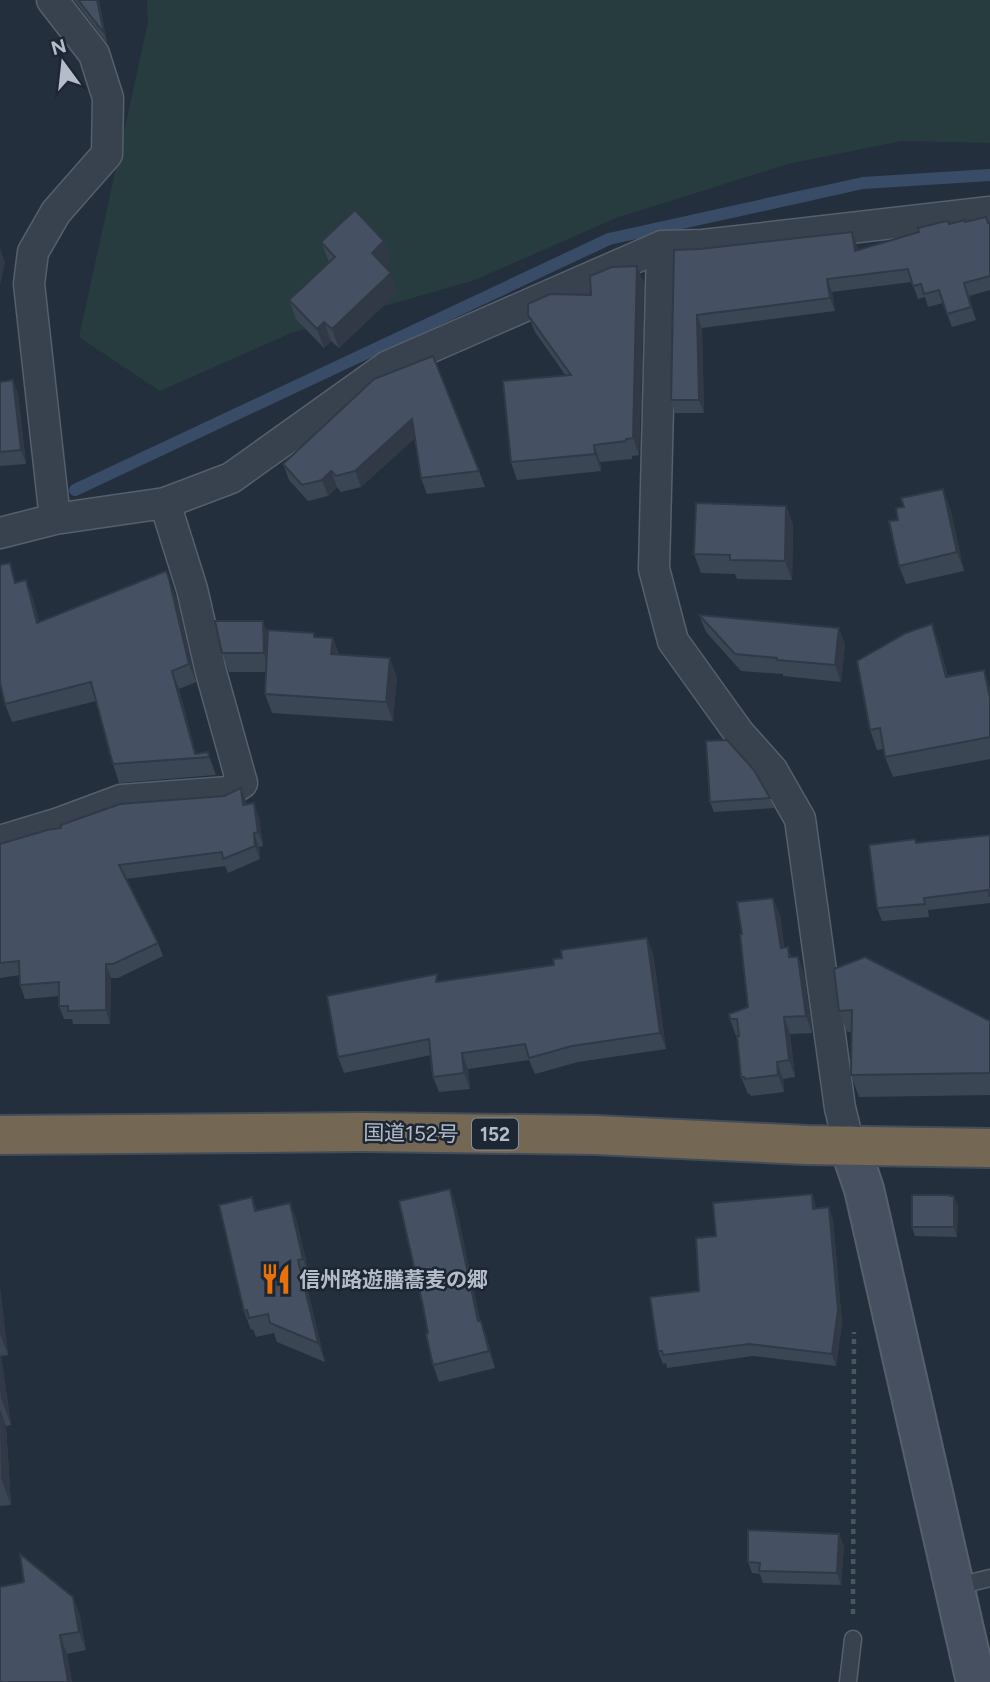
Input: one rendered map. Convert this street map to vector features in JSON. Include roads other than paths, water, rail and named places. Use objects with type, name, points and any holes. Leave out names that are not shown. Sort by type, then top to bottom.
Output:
[{"type":"highway","name":"国道152号","points":[[0,1135],[363,1132],[596,1135],[807,1145],[990,1148]]},
{"type":"street","points":[[52,0],[94,54],[108,98],[107,154],[57,212],[33,252],[30,273],[29,284],[55,519]]},
{"type":"street","points":[[0,533],[55,519],[165,503],[231,478],[388,366],[662,246],[703,245],[990,212]]},
{"type":"street","points":[[662,246],[654,569],[673,640],[739,733],[772,770],[800,819],[840,1108],[972,1583],[976,1682]]},
{"type":"street","points":[[0,841],[121,800],[228,792],[242,783],[211,672],[192,589],[165,503]]},
{"type":"lane","points":[[848,1682],[853,1639]]},
{"type":"waterway","points":[[75,490],[609,239],[863,183],[990,175]]},
{"type":"place","name":"信州路遊膳蕎麦の郷","points":[[276,1279]]}]
